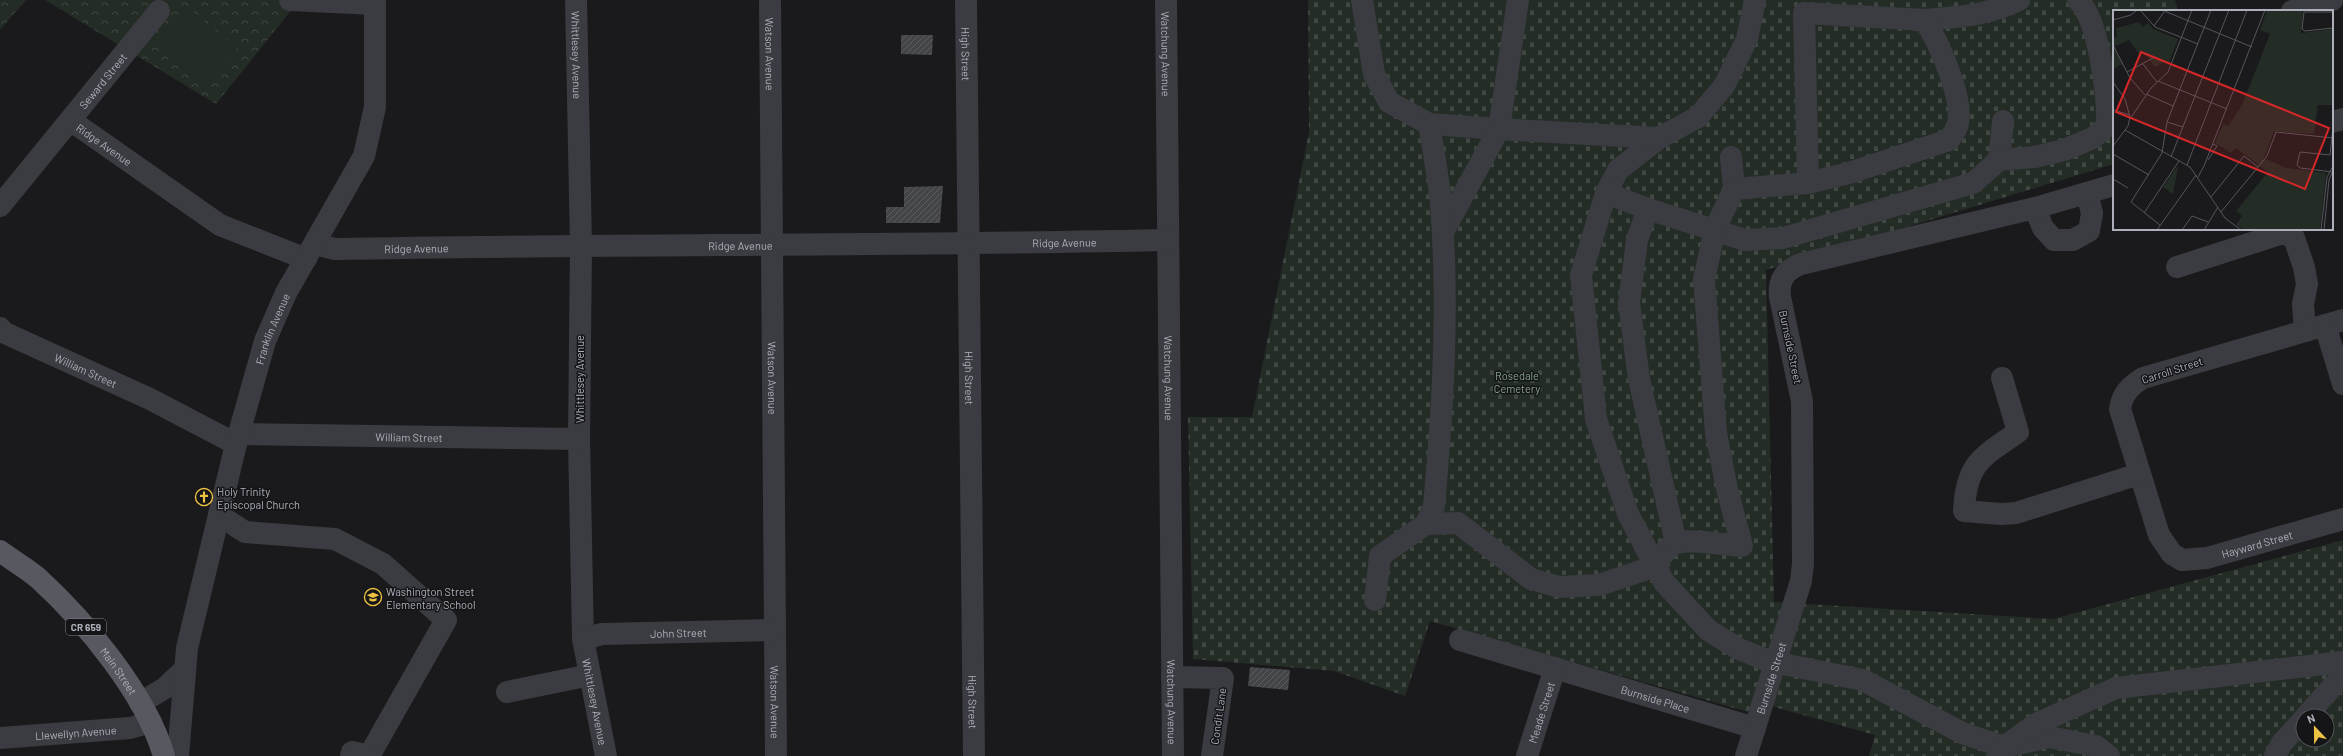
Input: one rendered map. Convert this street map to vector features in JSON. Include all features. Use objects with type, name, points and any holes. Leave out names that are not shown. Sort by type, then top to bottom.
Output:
[{"type":"main road","name":"Main Street","points":[[0,551],[36,577],[82,621],[105,651],[140,703],[151,722],[164,756]]},
{"type":"street","points":[[290,0],[375,2]]},
{"type":"street","name":"Whittlesey Avenue","points":[[576,0],[581,245],[579,439],[583,639],[606,756]]},
{"type":"street","name":"Watson Avenue","points":[[770,0],[776,756]]},
{"type":"street","name":"High Street","points":[[966,0],[974,756]]},
{"type":"street","name":"Watchung Avenue","points":[[1166,0],[1167,240],[1173,756]]},
{"type":"street","points":[[1362,0],[1374,74],[1389,102],[1429,124],[1660,138]]},
{"type":"street","points":[[1443,232],[1499,129],[1518,0]]},
{"type":"street","points":[[1755,0],[1747,39],[1724,86],[1698,117],[1660,138],[1618,170],[1606,194],[1581,275],[1596,419],[1628,514],[1664,582],[1708,630],[1739,649],[1764,659],[1863,680],[2001,752],[2050,737],[2096,746],[2109,756]]},
{"type":"street","points":[[1808,183],[1804,13],[1924,20],[1962,17],[1996,11],[2019,0]]},
{"type":"street","points":[[1606,194],[1648,209],[1715,229],[1744,240],[1783,238],[1973,183],[2000,160],[2035,157],[2064,150],[2093,138],[2107,126],[2108,108],[2095,32],[2083,5],[2078,0]]},
{"type":"street","points":[[2296,10],[2332,0]]},
{"type":"street","name":"Franklin Avenue","points":[[178,756],[187,648],[237,439],[265,341],[286,293],[364,156],[375,107],[375,2]]},
{"type":"street","name":"Seward Street","points":[[0,206],[159,11]]},
{"type":"street","points":[[1734,189],[1808,183],[1849,173],[1949,140],[1958,126],[1957,108],[1951,76],[1933,33],[1924,20]]},
{"type":"street","points":[[2333,122],[2343,119]]},
{"type":"street","name":"Ridge Avenue","points":[[70,120],[220,225],[310,251],[335,249],[581,245],[773,243],[969,244],[1167,240]]},
{"type":"street","points":[[2000,160],[2003,121]]},
{"type":"street","points":[[1375,600],[1380,556],[1426,524],[1434,506],[1443,370],[1446,284],[1441,203],[1429,124]]},
{"type":"street","points":[[1426,524],[1458,523],[1531,579],[1559,587],[1600,585],[1656,566],[1665,552],[1676,544],[1700,542],[1742,546],[1727,489],[1716,433],[1704,279],[1715,229],[1734,189],[1731,157]]},
{"type":"street","name":"Burnside Street","points":[[1746,756],[1800,581],[1803,564],[1802,401],[1780,298],[1779,289],[1785,274],[1792,268],[1801,264],[2035,208],[2113,185]]},
{"type":"street","points":[[2035,208],[2043,228],[2054,240],[2073,240],[2089,231],[2092,213],[2087,193]]},
{"type":"street","points":[[1648,209],[1637,240],[1629,303],[1642,394],[1676,544]]},
{"type":"street","points":[[2177,267],[2283,233],[2294,238],[2304,267],[2307,284],[2303,304],[2325,326],[2343,384]]},
{"type":"street","name":"Carroll Street","points":[[2172,554],[2159,535],[2120,409],[2121,400],[2133,384],[2154,374],[2325,326]]},
{"type":"street","name":"William Street","points":[[0,328],[5,332],[237,439],[579,439]]},
{"type":"street","points":[[2002,378],[2018,432],[1978,462],[1967,481],[1964,511],[2002,514],[2016,513],[2139,474]]},
{"type":"street","points":[[219,515],[245,532],[335,539],[383,564],[446,620],[370,756],[352,752],[351,756]]},
{"type":"street","name":"Hayward Street","points":[[2172,554],[2182,560],[2207,558],[2343,519]]},
{"type":"street","name":"John Street","points":[[583,639],[602,634],[775,630]]},
{"type":"street","name":"Burnside Place","points":[[1460,640],[1755,728]]},
{"type":"street","points":[[2001,752],[2034,724],[2116,688],[2343,662]]},
{"type":"street","name":"Meade Street","points":[[1527,756],[1555,668]]},
{"type":"street","points":[[140,703],[165,688],[184,670]]},
{"type":"street","points":[[507,692],[590,675]]},
{"type":"street","points":[[2313,708],[2343,675]]},
{"type":"street","name":"Condit Lane","points":[[1172,677],[1223,678],[1212,756]]},
{"type":"street","name":"Llewellyn Avenue","points":[[0,738],[130,728],[151,722]]},
{"type":"street","points":[[2275,756],[2282,743],[2295,729]]},
{"type":"green space","points":[[0,0],[26,0],[0,30]]},
{"type":"green space","points":[[45,0],[335,0],[293,8],[216,104]]},
{"type":"green space","name":"Rosedale Cemetery","points":[[1308,0],[2175,0],[2178,10],[2113,10],[2113,164],[1766,270],[1774,602],[2053,619],[2343,540],[2343,756],[1869,756],[1875,735],[1753,701],[1748,712],[1430,621],[1405,696],[1334,671],[1193,659],[1188,417],[1252,417],[1309,132]]},
{"type":"green space","points":[[187,7],[237,48],[207,85],[156,44]]},
{"type":"building","points":[[901,35],[933,35],[932,55],[901,54]]},
{"type":"building","points":[[943,186],[940,223],[886,223],[886,207],[904,207],[904,187]]},
{"type":"building","points":[[1250,667],[1290,670],[1288,690],[1248,686]]},
{"type":"place","name":"Holy Trinity Episcopal Church","points":[[204,497]]},
{"type":"place","name":"Washington Street Elementary School","points":[[373,597]]}]
